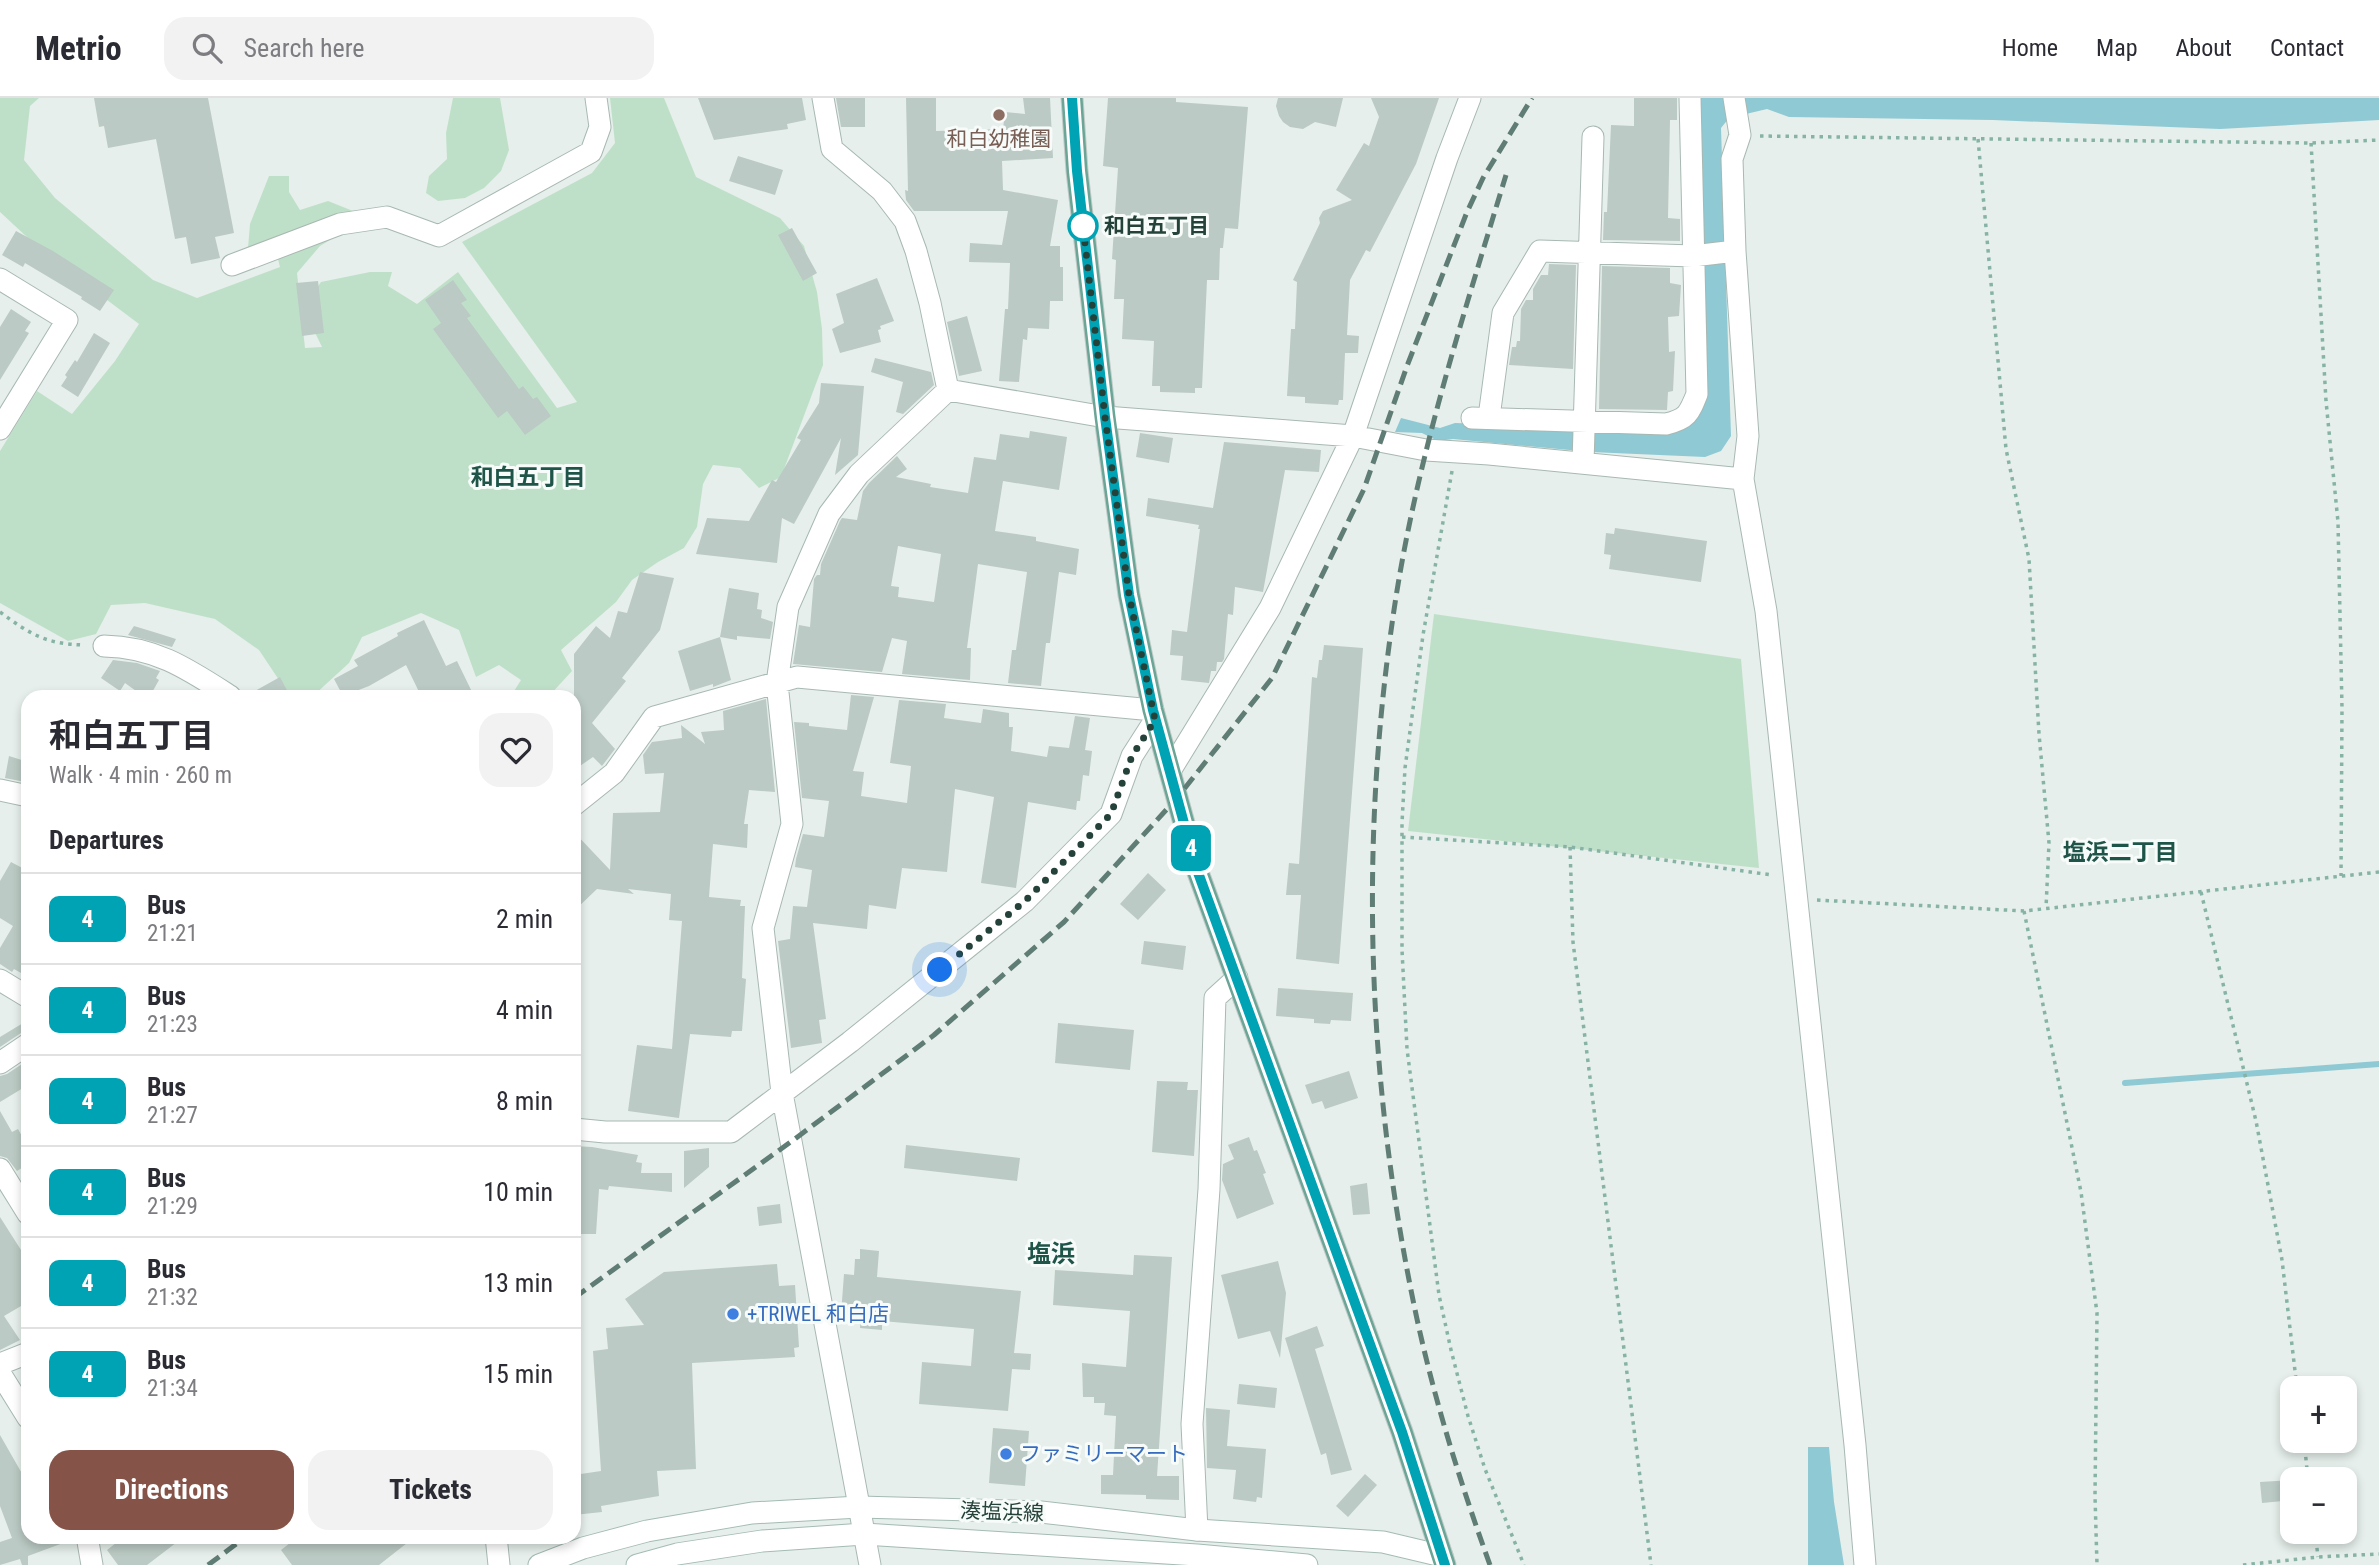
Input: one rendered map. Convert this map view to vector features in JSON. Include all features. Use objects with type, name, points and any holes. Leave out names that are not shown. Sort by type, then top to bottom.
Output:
[{"type":"main road","points":[[1072,98],[1077,171],[1105,417],[1129,595],[1154,715],[1196,867],[1402,1432],[1443,1561]]},
{"type":"street","points":[[232,265],[340,225],[387,217],[439,236],[591,152],[600,127],[596,98]]},
{"type":"street","points":[[823,98],[832,149],[882,191],[905,221],[930,303],[948,390]]},
{"type":"street","points":[[1170,771],[1270,608],[1353,436],[1447,158],[1470,98]]},
{"type":"street","points":[[1690,98],[1693,256],[1697,394],[1689,413],[1679,421],[1666,424],[1480,417],[1503,313],[1540,251],[1693,256],[1735,251]]},
{"type":"street","points":[[1734,98],[1740,135],[1732,159],[1735,251],[1748,436],[1743,479],[1766,611],[1855,1445],[1865,1565]]},
{"type":"street","points":[[1583,463],[1593,137]]},
{"type":"street","points":[[0,279],[66,320],[0,429]]},
{"type":"street","points":[[948,390],[1105,417],[1353,436],[1426,450],[1743,479]]},
{"type":"street","points":[[870,1565],[782,1093],[763,928],[792,824],[776,683],[788,607],[829,514],[859,474],[948,390]]},
{"type":"street","points":[[104,646],[124,646],[177,662],[221,690]]},
{"type":"street","points":[[581,799],[614,773],[654,717],[797,677],[1154,715],[1132,756],[1111,814],[1025,901],[850,1042],[731,1132],[581,1130]]},
{"type":"street","points":[[0,790],[21,794]]},
{"type":"street","points":[[1197,1530],[1192,1424],[1209,1189],[1215,998],[1237,978]]},
{"type":"street","points":[[0,980],[21,993]]},
{"type":"street","points":[[0,1063],[21,1050]]},
{"type":"street","points":[[0,1169],[21,1203]]},
{"type":"street","points":[[0,1364],[21,1356]]},
{"type":"street","points":[[0,1373],[21,1407]]},
{"type":"street","name":"湊塩浜線","points":[[539,1565],[583,1548],[647,1531],[752,1513],[859,1507],[1041,1512],[1197,1530],[1383,1542],[1443,1561]]},
{"type":"street","name":"湊塩浜線","points":[[637,1565],[677,1554],[762,1541],[864,1534],[1197,1560],[1307,1565]]},
{"type":"street","points":[[87,1544],[87,1563]]},
{"type":"street","points":[[497,1544],[499,1565]]},
{"type":"street","points":[[1416,1565],[1443,1561]]},
{"type":"path","points":[[1740,135],[2311,143],[2379,140]]},
{"type":"path","points":[[1978,139],[2006,449],[2029,559],[2039,734],[2049,844],[2046,908]]},
{"type":"path","points":[[2311,143],[2326,401],[2339,522],[2341,876]]},
{"type":"path","points":[[1455,452],[1419,662],[1405,768],[1402,950],[1407,1049],[1439,1295],[1468,1416],[1485,1469],[1524,1565]]},
{"type":"path","points":[[0,612],[30,634],[61,644],[104,646]]},
{"type":"path","points":[[1402,837],[1570,847],[1796,889],[2024,911],[2379,872]]},
{"type":"path","points":[[1570,847],[1573,942],[1651,1565]]},
{"type":"path","points":[[2201,891],[2258,1133],[2281,1260],[2296,1376]]},
{"type":"path","points":[[2024,911],[2081,1192],[2097,1313],[2097,1565]]},
{"type":"path","points":[[2316,1544],[2318,1557]]},
{"type":"path","points":[[2242,1565],[2379,1554]]},
{"type":"green space","points":[[0,98],[39,98],[30,106],[24,160],[55,198],[153,280],[197,298],[280,267],[277,255],[248,248],[250,224],[269,176],[289,176],[289,192],[300,210],[328,201],[368,217],[320,246],[297,273],[305,348],[322,347],[303,308],[321,282],[370,272],[392,272],[388,286],[417,304],[458,272],[557,408],[577,402],[462,242],[592,173],[615,143],[610,98],[664,98],[696,177],[780,218],[804,246],[817,292],[823,365],[781,477],[759,488],[740,468],[713,465],[703,484],[697,527],[684,548],[632,580],[616,602],[561,650],[572,671],[555,690],[515,690],[521,680],[499,665],[476,677],[459,630],[421,613],[362,637],[349,663],[320,690],[283,690],[259,650],[215,619],[145,603],[111,605],[96,634],[68,641],[0,603],[0,451],[37,391],[72,414],[115,361],[139,324],[42,251],[0,212]]},
{"type":"green space","points":[[453,98],[500,98],[509,150],[501,171],[484,188],[465,198],[438,201],[426,193],[429,176],[447,159],[446,133]]},
{"type":"green space","points":[[1434,614],[1741,659],[1759,868],[1408,831]]},
{"type":"water","points":[[1699,98],[2379,98],[2379,120],[2220,129],[1993,120],[1789,117],[1767,109],[1729,118],[1721,128],[1731,436],[1721,451],[1705,457],[1591,452],[1453,439],[1438,441],[1422,433],[1395,432],[1401,418],[1440,428],[1455,423],[1577,427],[1696,413]]},
{"type":"water","points":[[1808,1447],[1829,1447],[1844,1565],[1808,1565]]},
{"type":"building","points":[[94,98],[208,98],[234,233],[215,237],[220,258],[191,264],[186,237],[175,239],[156,139],[108,148],[104,126],[99,127]]},
{"type":"building","points":[[698,98],[802,98],[806,120],[787,124],[788,129],[714,140]]},
{"type":"building","points":[[836,98],[865,98],[865,127],[841,127]]},
{"type":"building","points":[[906,98],[936,98],[936,131],[1003,129],[1005,112],[1025,114],[1023,98],[1050,98],[1053,158],[1002,161],[1003,190],[1058,200],[1050,246],[1060,246],[1063,301],[1050,301],[1049,329],[1028,328],[1027,340],[1023,339],[1019,382],[999,381],[1005,309],[1008,309],[1010,263],[969,262],[970,243],[1002,245],[1008,211],[914,211],[906,200],[905,190],[908,191]]},
{"type":"building","points":[[1108,98],[1176,98],[1176,102],[1248,107],[1238,229],[1225,228],[1223,248],[1220,248],[1219,280],[1207,280],[1202,388],[1195,388],[1195,393],[1160,392],[1160,386],[1152,386],[1154,341],[1122,339],[1124,299],[1114,299],[1116,260],[1112,259],[1118,168],[1103,166]]},
{"type":"building","points":[[1278,98],[1343,98],[1336,127],[1315,122],[1303,129],[1290,127],[1283,122],[1276,106]]},
{"type":"building","points":[[1371,98],[1439,98],[1416,164],[1370,252],[1366,250],[1350,280],[1347,335],[1359,336],[1358,353],[1345,353],[1343,400],[1339,400],[1338,405],[1305,403],[1305,397],[1287,396],[1291,329],[1295,329],[1297,282],[1293,280],[1323,211],[1352,200],[1336,190],[1364,143],[1369,146],[1379,117]]},
{"type":"building","points":[[1634,98],[1677,98],[1677,120],[1670,120],[1668,218],[1680,219],[1680,241],[1603,240],[1611,125],[1634,126]]},
{"type":"building","points":[[738,156],[783,170],[775,195],[729,181]]},
{"type":"building","points":[[792,228],[817,273],[803,281],[778,235]]},
{"type":"building","points":[[16,231],[114,290],[100,311],[25,263],[23,267],[2,255]]},
{"type":"building","points":[[1549,264],[1576,265],[1573,369],[1509,365],[1512,347],[1516,347],[1517,341],[1520,341],[1521,309],[1526,300],[1533,300],[1533,289],[1541,275],[1548,275]]},
{"type":"building","points":[[1602,266],[1670,268],[1670,283],[1681,285],[1679,316],[1668,317],[1669,352],[1675,351],[1673,391],[1668,392],[1667,410],[1599,409]]},
{"type":"building","points":[[877,278],[894,321],[880,326],[881,329],[878,330],[881,342],[840,353],[832,329],[844,323],[836,294]]},
{"type":"building","points":[[453,280],[467,300],[461,303],[471,316],[467,318],[519,389],[523,386],[533,399],[537,397],[551,416],[525,435],[507,411],[498,418],[433,329],[441,323],[425,300]]},
{"type":"building","points":[[318,281],[324,333],[302,336],[296,283]]},
{"type":"building","points":[[11,309],[31,322],[25,331],[29,333],[0,380],[0,327]]},
{"type":"building","points":[[967,316],[982,371],[959,376],[947,322]]},
{"type":"building","points":[[94,333],[110,343],[78,397],[61,386],[67,377],[65,375],[75,360],[77,362]]},
{"type":"building","points":[[875,358],[931,372],[934,385],[903,414],[896,412],[903,382],[871,372]]},
{"type":"building","points":[[821,383],[864,386],[858,455],[835,475],[841,438],[794,524],[782,518],[777,563],[696,554],[707,518],[749,521],[772,480],[776,482],[801,440],[797,438],[819,403]]},
{"type":"building","points":[[1030,431],[1067,437],[1059,490],[1003,481],[995,531],[1036,537],[1036,541],[1079,549],[1076,575],[1059,572],[1050,643],[1046,643],[1041,686],[1008,683],[1012,650],[1016,650],[1027,572],[978,564],[967,648],[971,648],[970,680],[902,674],[907,641],[892,638],[882,672],[793,664],[799,625],[810,627],[814,579],[820,575],[821,564],[840,521],[842,518],[857,520],[863,491],[897,456],[907,469],[896,477],[931,484],[930,487],[968,493],[974,457],[996,460],[1000,434],[1029,438]],"holes":[[[898,546],[941,554],[934,602],[898,597],[899,587],[891,586]]]},
{"type":"building","points":[[1140,433],[1173,438],[1169,463],[1136,457]]},
{"type":"building","points":[[1224,442],[1321,450],[1319,472],[1285,470],[1263,592],[1235,587],[1233,615],[1228,614],[1224,659],[1217,662],[1216,671],[1211,671],[1209,683],[1181,680],[1183,656],[1170,655],[1172,630],[1187,632],[1200,529],[1199,525],[1146,516],[1148,498],[1213,508]]},
{"type":"building","points":[[1615,528],[1707,541],[1701,582],[1609,569],[1611,555],[1604,554],[1606,533],[1614,534]]},
{"type":"building","points":[[640,572],[674,578],[660,630],[622,678],[626,681],[592,723],[615,749],[602,766],[593,757],[581,765],[581,690],[574,690],[574,654],[596,626],[610,638],[618,611],[627,613]]},
{"type":"building","points":[[729,588],[759,593],[757,609],[762,610],[761,618],[773,622],[770,639],[737,636],[737,640],[720,637]]},
{"type":"building","points":[[424,620],[446,666],[457,661],[471,690],[418,690],[406,665],[359,690],[340,690],[334,679],[358,666],[354,660],[398,636],[397,633]]},
{"type":"building","points":[[134,626],[176,639],[172,647],[128,635]]},
{"type":"building","points":[[720,637],[731,680],[690,691],[678,651]]},
{"type":"building","points":[[1324,645],[1363,648],[1339,964],[1296,959],[1301,895],[1286,895],[1289,863],[1299,864],[1312,677],[1317,678]]},
{"type":"building","points":[[113,660],[137,663],[160,671],[153,690],[135,690],[125,683],[119,690],[101,678]]},
{"type":"building","points":[[280,677],[287,690],[257,690]]},
{"type":"building","points":[[851,695],[874,697],[853,771],[864,772],[861,796],[907,803],[911,766],[890,763],[899,700],[946,704],[944,718],[981,723],[983,709],[1009,713],[1009,727],[1013,727],[1011,751],[1047,757],[1049,746],[1069,748],[1075,716],[1090,718],[1085,750],[1092,751],[1089,776],[1083,775],[1080,801],[1077,801],[1076,810],[1028,802],[1016,888],[981,883],[994,797],[955,789],[947,872],[902,868],[896,909],[869,905],[867,929],[813,923],[826,1019],[819,1020],[822,1043],[791,1048],[778,941],[790,939],[793,906],[807,907],[812,870],[795,867],[796,859],[803,834],[824,837],[829,801],[802,798],[794,722],[847,730]]},
{"type":"building","points":[[766,699],[775,792],[749,790],[744,824],[748,824],[747,848],[713,844],[709,897],[741,900],[740,906],[745,906],[742,978],[746,979],[742,1031],[732,1031],[731,1037],[690,1034],[679,1118],[628,1111],[637,1045],[672,1049],[682,921],[669,920],[671,894],[628,889],[634,894],[597,889],[581,904],[581,839],[610,870],[613,813],[660,812],[664,773],[645,774],[643,755],[652,742],[682,738],[681,725],[705,744],[701,732],[724,730],[723,711]]},
{"type":"building","points":[[9,756],[21,760],[21,781],[5,778]]},
{"type":"building","points":[[11,862],[21,867],[21,973],[14,969],[12,972],[0,964],[0,948],[13,926],[0,918],[0,881]]},
{"type":"building","points":[[1148,873],[1166,890],[1138,920],[1120,904]]},
{"type":"building","points":[[1144,941],[1186,946],[1183,970],[1141,964]]},
{"type":"building","points":[[1278,988],[1353,993],[1351,1021],[1314,1023],[1314,1019],[1276,1016]]},
{"type":"building","points":[[1058,1023],[1134,1030],[1130,1070],[1055,1063]]},
{"type":"building","points":[[21,1024],[21,1033],[0,1047],[0,1037]]},
{"type":"building","points":[[21,1065],[21,1089],[0,1102],[0,1076]]},
{"type":"building","points":[[1349,1071],[1358,1098],[1325,1109],[1322,1101],[1312,1104],[1305,1085]]},
{"type":"building","points":[[1157,1081],[1188,1082],[1187,1090],[1198,1090],[1194,1156],[1152,1152]]},
{"type":"building","points":[[0,1111],[12,1132],[18,1129],[21,1134],[21,1168],[17,1171],[7,1158],[0,1156]]},
{"type":"building","points":[[1249,1137],[1266,1173],[1263,1174],[1274,1204],[1237,1219],[1222,1180],[1223,1164],[1234,1159],[1228,1145]]},
{"type":"building","points":[[906,1145],[1020,1158],[1017,1181],[904,1168]]},
{"type":"building","points":[[581,1146],[638,1155],[636,1162],[642,1163],[641,1173],[672,1173],[672,1192],[609,1186],[608,1190],[599,1189],[596,1234],[581,1234]]},
{"type":"building","points":[[709,1148],[709,1167],[684,1188],[684,1151]]},
{"type":"building","points":[[1367,1183],[1370,1214],[1353,1215],[1350,1186]]},
{"type":"building","points":[[780,1204],[782,1223],[759,1226],[757,1207]]},
{"type":"building","points":[[0,1217],[21,1250],[21,1306],[4,1316],[20,1340],[0,1350]]},
{"type":"building","points":[[860,1249],[879,1251],[877,1277],[1021,1291],[1014,1353],[1031,1354],[1030,1370],[1012,1369],[1008,1411],[919,1404],[922,1362],[971,1366],[974,1329],[882,1321],[882,1330],[860,1328],[861,1316],[841,1314],[844,1274],[854,1275],[855,1259],[860,1259]]},
{"type":"building","points":[[1134,1255],[1172,1257],[1157,1476],[1179,1476],[1179,1500],[1146,1499],[1146,1495],[1101,1494],[1101,1475],[1113,1475],[1116,1416],[1104,1415],[1105,1403],[1094,1403],[1094,1397],[1083,1397],[1082,1363],[1126,1367],[1130,1311],[1053,1305],[1055,1270],[1133,1275]]},
{"type":"building","points":[[1278,1261],[1286,1293],[1280,1358],[1270,1331],[1238,1339],[1221,1275]]},
{"type":"building","points":[[777,1264],[779,1286],[795,1285],[799,1347],[794,1348],[795,1357],[692,1363],[696,1469],[657,1471],[659,1496],[601,1506],[602,1512],[581,1514],[581,1474],[601,1471],[593,1351],[608,1349],[606,1328],[644,1325],[625,1299],[664,1272]]},
{"type":"building","points":[[1317,1326],[1324,1346],[1315,1349],[1352,1470],[1331,1475],[1326,1453],[1321,1455],[1285,1338]]},
{"type":"building","points":[[1239,1384],[1277,1388],[1275,1408],[1237,1404]]},
{"type":"building","points":[[1206,1408],[1230,1410],[1227,1446],[1266,1449],[1262,1498],[1257,1497],[1256,1502],[1233,1499],[1236,1470],[1207,1468]]},
{"type":"building","points":[[993,1428],[1029,1431],[1025,1486],[989,1483]]},
{"type":"building","points":[[0,1435],[21,1472],[21,1544],[60,1544],[28,1556],[28,1565],[22,1565],[20,1559],[0,1565],[0,1542],[12,1538],[0,1506]]},
{"type":"building","points":[[1365,1474],[1377,1485],[1348,1517],[1336,1506]]},
{"type":"building","points":[[2280,1481],[2280,1501],[2262,1503],[2260,1482]]},
{"type":"building","points":[[115,1544],[175,1544],[147,1565],[118,1565],[107,1550]]},
{"type":"building","points":[[289,1544],[406,1544],[379,1565],[292,1565],[281,1550]]},
{"type":"waterway","points":[[2125,1083],[2379,1064]]},
{"type":"railway","points":[[581,1293],[934,1035],[1064,922],[1177,798],[1272,678],[1364,489],[1407,366],[1467,212],[1483,178],[1532,98]]},
{"type":"railway","points":[[1490,1565],[1440,1412],[1417,1319],[1401,1233],[1379,1060],[1372,885],[1382,711],[1401,567],[1425,454],[1506,175]]},
{"type":"railway","points":[[208,1565],[236,1544]]},
{"type":"bus line","name":"4","points":[[1072,98],[1077,171],[1105,417],[1129,595],[1153,710],[1196,867],[1402,1432],[1445,1565]]},
{"type":"place","name":"和白幼稚園","points":[[999,115]]},
{"type":"place","name":"和白五丁目","points":[[1083,226]]},
{"type":"place","name":"+TRIWEL 和白店","points":[[733,1314]]},
{"type":"place","name":"ファミリーマート","points":[[1006,1454]]},
{"type":"district","name":"和白五丁目","points":[[528,477]]},
{"type":"district","name":"塩浜二丁目","points":[[2120,852]]},
{"type":"district","name":"塩浜","points":[[1051,1254]]},
{"type":"route","points":[[940,970],[1025,901],[1111,814],[1132,756],[1155,720],[1129,595],[1083,226]]}]
